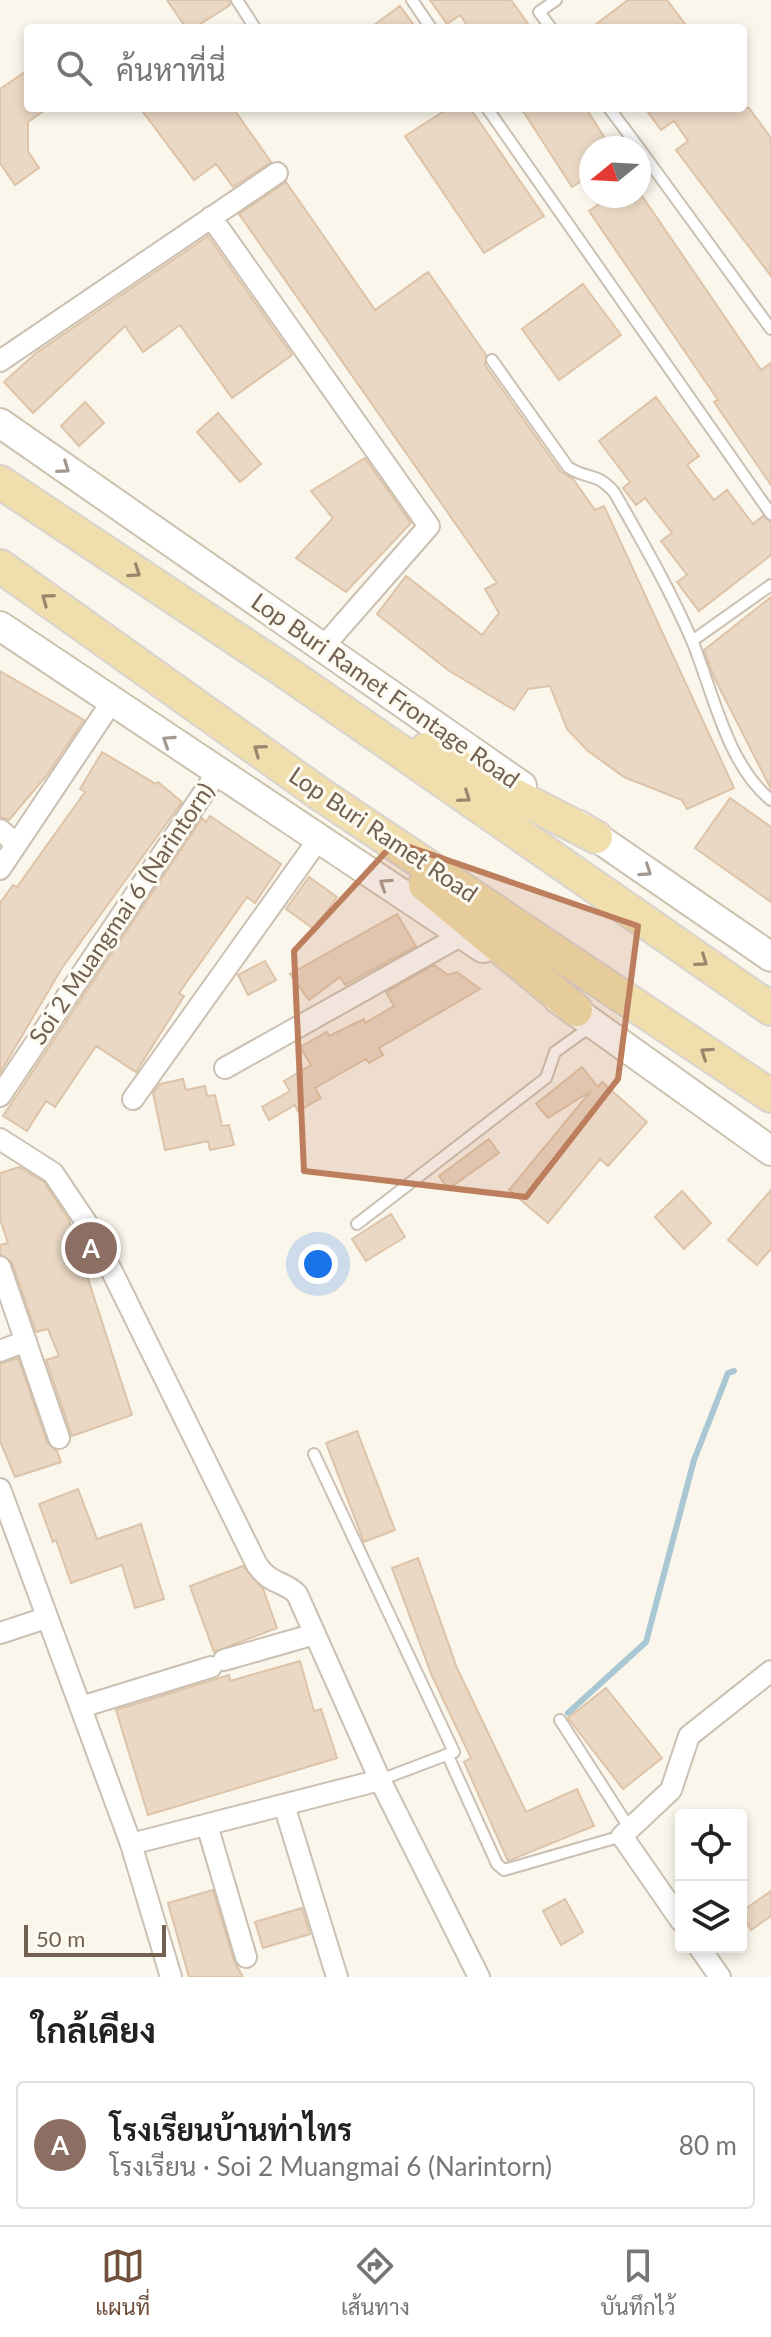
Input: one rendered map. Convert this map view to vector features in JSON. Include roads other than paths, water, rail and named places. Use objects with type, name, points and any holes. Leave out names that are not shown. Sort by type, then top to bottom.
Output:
[{"type":"main road","name":"Lop Buri Ramet Frontage Road","points":[[0,423],[771,957]]},
{"type":"main road","points":[[0,482],[283,670],[771,1009]]},
{"type":"main road","name":"Lop Buri Ramet Road","points":[[0,566],[320,794],[771,1096]]},
{"type":"main road","points":[[0,626],[111,703],[586,1017],[771,1151]]},
{"type":"main road","points":[[283,670],[596,837]]},
{"type":"main road","points":[[320,794],[586,1017]]},
{"type":"street","points":[[0,361],[277,173]]},
{"type":"street","points":[[211,217],[429,526],[323,647]]},
{"type":"street","points":[[0,869],[111,703]]},
{"type":"street","name":"Soi 2 Muangmai 6 (Narintorn)","points":[[0,1096],[217,773]]},
{"type":"street","points":[[0,830],[17,844]]},
{"type":"street","points":[[133,1099],[318,840]]},
{"type":"street","points":[[225,1068],[462,935]]},
{"type":"street","points":[[0,1139],[53,1173],[71,1197],[126,1298],[257,1565],[271,1582],[294,1590],[380,1780],[479,1977]]},
{"type":"street","points":[[0,1267],[59,1438]]},
{"type":"street","points":[[0,1351],[26,1341]]},
{"type":"street","points":[[0,1489],[131,1844],[171,1977]]},
{"type":"street","points":[[0,1633],[46,1618]]},
{"type":"street","points":[[81,1707],[315,1634]]},
{"type":"street","points":[[675,1911],[626,1832],[671,1790],[689,1736],[771,1671]]},
{"type":"street","points":[[131,1844],[380,1780]]},
{"type":"street","points":[[284,1805],[337,1977]]},
{"type":"street","points":[[207,1825],[246,1957]]},
{"type":"street","points":[[703,1953],[720,1977]]},
{"type":"lane","points":[[237,0],[252,24]]},
{"type":"lane","points":[[412,0],[428,24]]},
{"type":"lane","points":[[548,24],[539,12],[556,0]]},
{"type":"lane","points":[[490,112],[771,514]]},
{"type":"lane","points":[[612,112],[630,136]]},
{"type":"lane","points":[[651,164],[771,329]]},
{"type":"lane","points":[[492,360],[568,467],[576,473],[603,478],[614,492],[692,641],[737,755],[757,789],[771,800]]},
{"type":"lane","points":[[692,641],[771,585]]},
{"type":"lane","points":[[357,1224],[546,1078],[555,1052],[586,1017]]},
{"type":"lane","points":[[314,1454],[454,1752],[380,1780]]},
{"type":"lane","points":[[448,1756],[497,1864],[504,1870],[626,1832],[560,1720]]},
{"type":"waterway","points":[[568,1713],[646,1642],[694,1460],[728,1373],[734,1371]]},
{"type":"place","name":"โรงเรียนบ้านท่าไทร","points":[[91,1248]]}]
